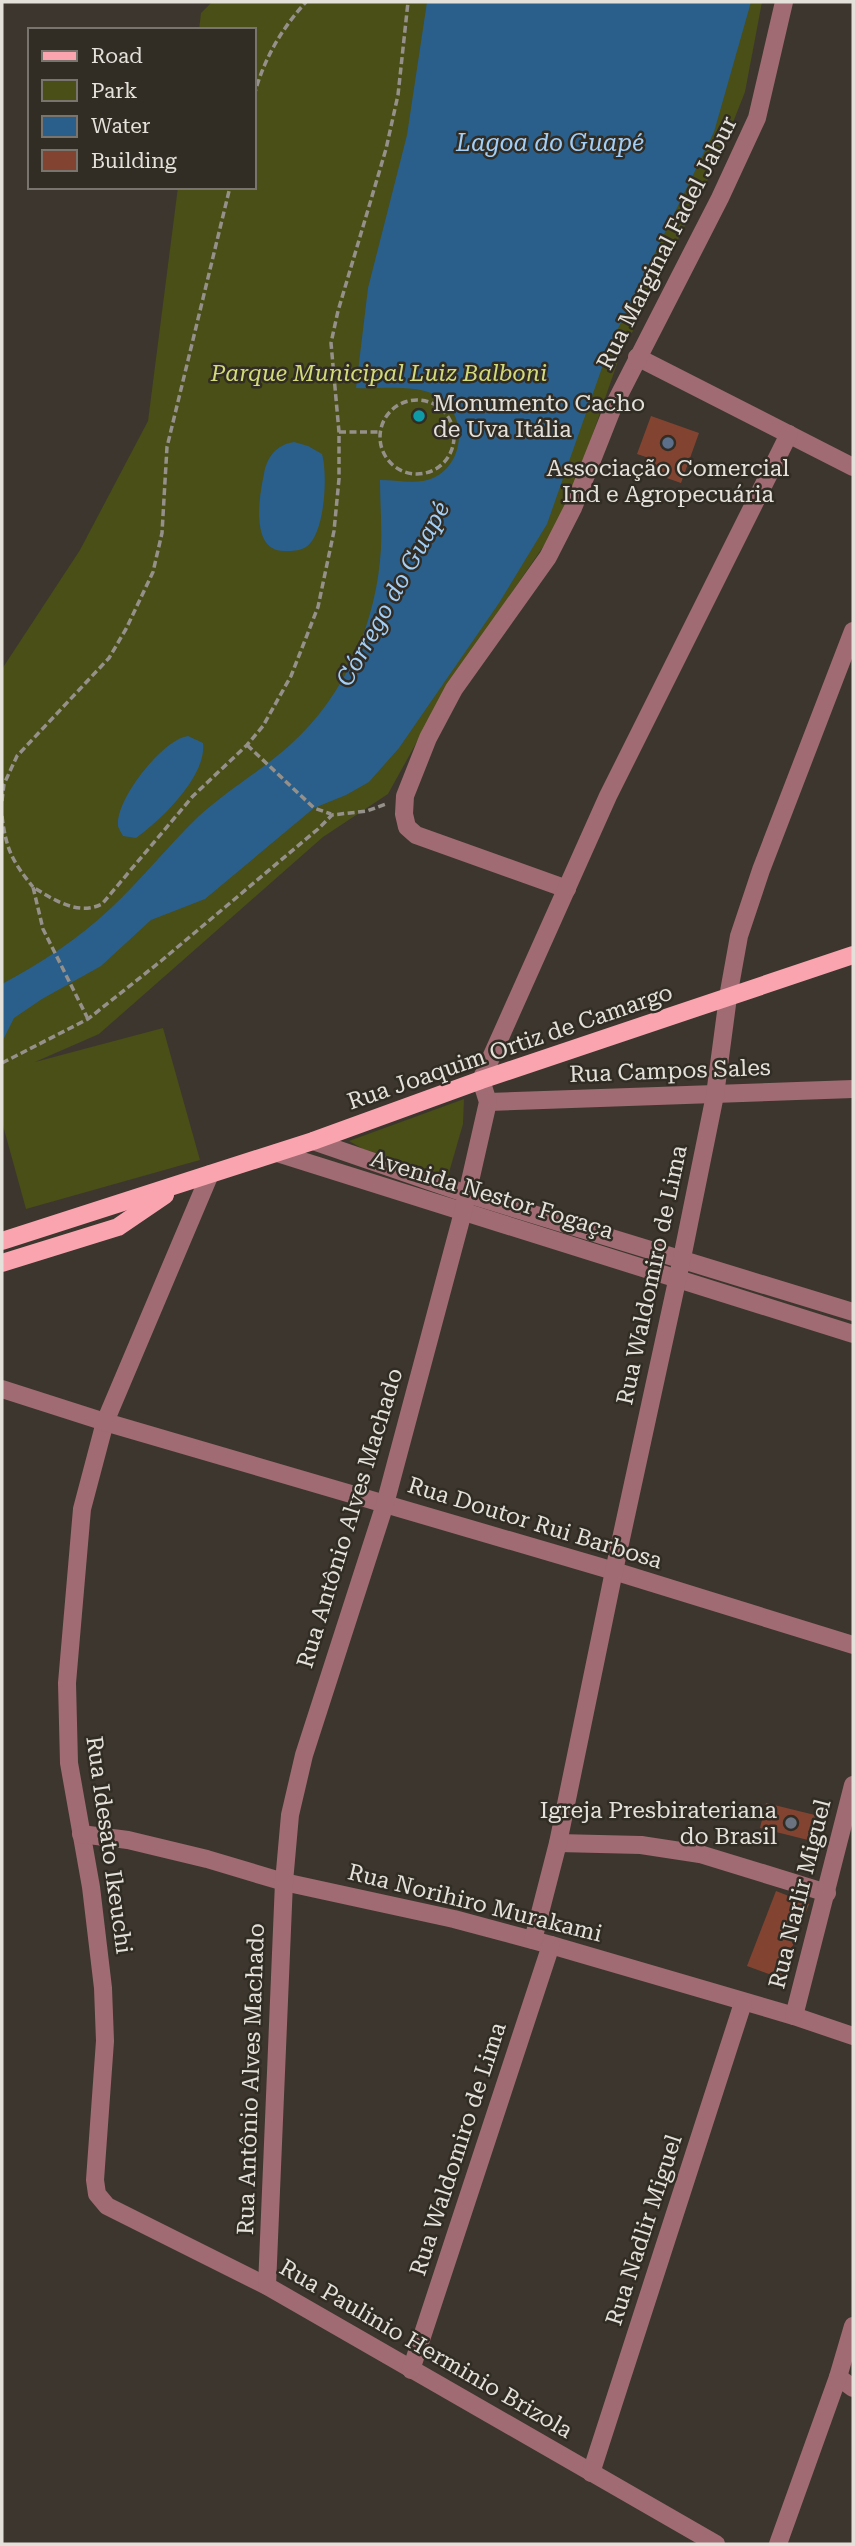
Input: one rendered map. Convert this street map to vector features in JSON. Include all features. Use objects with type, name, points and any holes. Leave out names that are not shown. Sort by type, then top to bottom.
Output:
[{"type":"main road","name":"Rua Joaquim Ortiz de Camargo","points":[[2,1241],[313,1141],[481,1080],[853,955]]},
{"type":"main road","name":"Rua Joaquim Ortiz de Camargo","points":[[2,1263],[118,1227],[182,1183]]},
{"type":"street","name":"Rua Marginal Fadel Jabur","points":[[567,889],[416,835],[407,827],[404,814],[405,796],[428,738],[454,689],[554,545],[573,508],[613,407],[720,198],[757,118],[784,2]]},
{"type":"street","points":[[637,358],[853,467]]},
{"type":"street","points":[[488,1102],[481,1080],[608,796],[789,434]]},
{"type":"street","name":"Rua Waldomiro de Lima","points":[[533,1940],[558,1843],[682,1258],[715,1095],[739,936],[761,870],[853,631]]},
{"type":"street","name":"Rua Campos Sales","points":[[488,1102],[853,1089]]},
{"type":"street","name":"Rua Antônio Alves Machado","points":[[267,2286],[284,1882],[290,1815],[304,1755],[385,1504],[463,1213],[488,1102]]},
{"type":"street","name":"Avenida Nestor Fogaça","points":[[313,1141],[467,1194],[853,1312]]},
{"type":"street","name":"Avenida Nestor Fogaça","points":[[277,1153],[853,1334]]},
{"type":"street","name":"Rua Idesato Ikeuchi","points":[[107,2206],[97,2194],[94,2180],[105,2041],[103,1989],[91,1887],[69,1763],[67,1683],[82,1509],[105,1422],[210,1174]]},
{"type":"street","points":[[797,1317],[804,1296]]},
{"type":"street","name":"Rua Doutor Rui Barbosa","points":[[2,1389],[105,1422],[614,1571],[853,1646]]},
{"type":"street","name":"Rua Narlir Miguel","points":[[794,2016],[853,1785]]},
{"type":"street","name":"Rua Norihiro Murakami","points":[[81,1834],[141,1843],[284,1882],[454,1919],[794,2016],[853,2036]]},
{"type":"street","points":[[558,1843],[641,1844],[700,1854],[827,1893]]},
{"type":"street","name":"Rua Waldomiro de Lima","points":[[411,2370],[551,1945]]},
{"type":"street","name":"Rua Nadlir Miguel","points":[[591,2473],[743,2003]]},
{"type":"street","name":"Rua Paulinio Herminio Brizola","points":[[107,2206],[267,2286],[716,2544]]},
{"type":"street","points":[[778,2544],[838,2377],[853,2326]]},
{"type":"street","points":[[838,2377],[853,2388]]},
{"type":"path","points":[[256,88],[260,72],[290,19],[306,2]]},
{"type":"path","points":[[2,816],[4,837],[14,864],[33,887],[54,900],[81,909],[92,909],[102,904],[193,796],[264,726],[291,676],[318,607],[334,531],[339,479],[339,432],[331,343],[392,122],[398,95],[408,2]]},
{"type":"path","points":[[2,801],[4,784],[17,756],[109,658],[153,572],[162,533],[167,447],[230,189]]},
{"type":"path","points":[[425,400],[446,412],[455,435],[448,459],[439,468],[414,474],[401,471],[391,464],[384,454],[380,432],[384,419],[401,403],[425,400]]},
{"type":"path","points":[[339,432],[380,432]]},
{"type":"path","points":[[247,745],[314,807],[332,815],[367,811],[405,796]]},
{"type":"path","points":[[2,1063],[88,1019],[162,961],[332,815]]},
{"type":"path","points":[[33,887],[38,914],[88,1019]]},
{"type":"green space","name":"Parque Municipal Luiz Balboni","points":[[212,2],[762,2],[745,92],[721,153],[618,361],[574,488],[551,535],[445,691],[388,794],[323,837],[99,1034],[35,1062],[163,1028],[200,1160],[26,1209],[2,1122],[2,669],[80,550],[148,421],[178,189],[256,189],[256,28],[199,28],[201,13]]},
{"type":"green space","points":[[464,1099],[463,1124],[448,1176],[363,1149],[349,1141]]},
{"type":"water","name":"Lagoa do Guapé","points":[[427,2],[751,2],[714,132],[610,345],[547,524],[499,603],[399,748],[369,782],[314,808],[205,899],[151,920],[101,966],[14,1018],[2,1042],[2,984],[59,950],[98,920],[198,817],[290,745],[310,726],[327,704],[355,656],[373,603],[381,548],[380,480],[414,482],[433,478],[453,460],[458,448],[457,422],[452,410],[443,400],[431,393],[413,389],[356,388],[368,288],[407,135]]},
{"type":"water","points":[[294,442],[322,454],[325,489],[321,518],[312,540],[306,547],[285,551],[274,549],[266,543],[260,521],[260,496],[265,468],[270,457],[277,449]]},
{"type":"water","points":[[188,736],[203,743],[198,769],[190,783],[169,809],[136,838],[123,836],[118,826],[119,815],[132,787],[142,772],[166,748]]},
{"type":"building","name":"Associação Comercial Ind e Agropecuária","points":[[651,416],[699,433],[681,483],[644,470],[649,458],[637,454]]},
{"type":"building","name":"Igreja Presbirateriana do Brasil","points":[[766,1803],[823,1817],[816,1842],[760,1828]]},
{"type":"building","points":[[776,1891],[809,1904],[780,1978],[747,1966]]},
{"type":"place","name":"Monumento Cacho de Uva Itália","points":[[419,416]]},
{"type":"place","name":"Associação Comercial Ind e Agropecuária","points":[[668,443]]},
{"type":"place","name":"Igreja Presbirateriana do Brasil","points":[[791,1823]]},
{"type":"water label","name":"Córrego do Guapé","points":[[393,594]]}]
